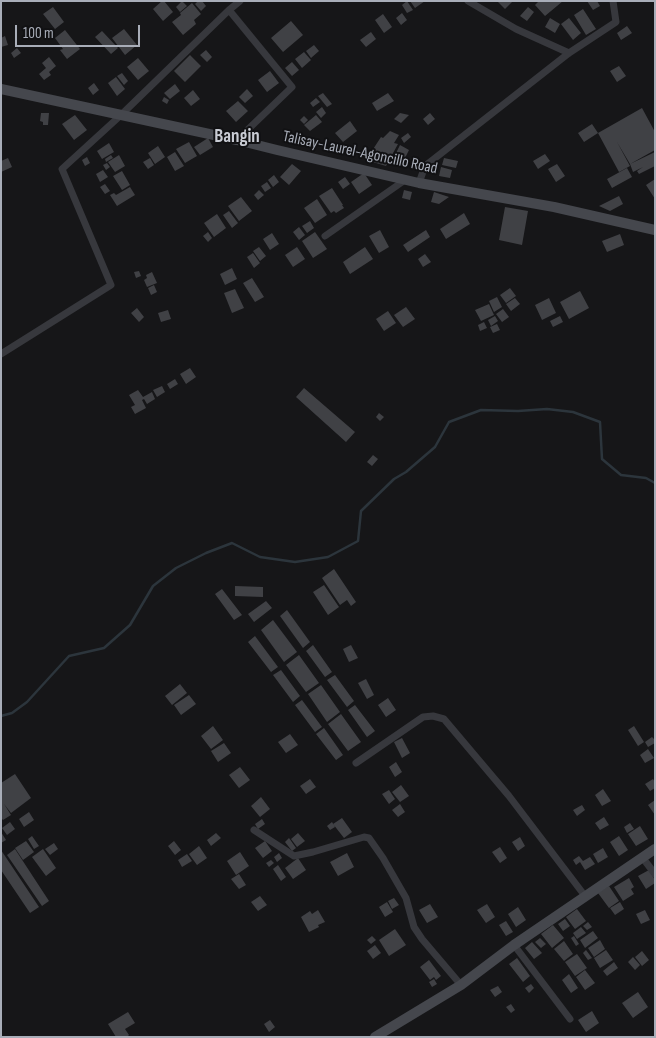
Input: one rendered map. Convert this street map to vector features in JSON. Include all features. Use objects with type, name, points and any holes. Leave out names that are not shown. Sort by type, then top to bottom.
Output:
[{"type":"main road","name":"Talisay-Laurel-Agoncillo Road","points":[[1,89],[236,140],[405,180],[554,207],[655,230]]},
{"type":"main road","points":[[374,1037],[461,985],[514,945],[655,849]]},
{"type":"street","points":[[1,354],[111,285],[62,169],[240,1]]},
{"type":"street","points":[[468,1],[516,29],[569,52]]},
{"type":"street","points":[[418,182],[425,166],[569,52],[616,22],[612,1]]},
{"type":"street","points":[[230,10],[292,87],[236,140]]},
{"type":"street","points":[[325,236],[405,180]]},
{"type":"street","points":[[356,763],[423,717],[433,716],[444,720],[509,796],[585,896]]},
{"type":"street","points":[[254,830],[294,856],[364,837],[369,838],[406,898],[414,927],[461,985]]},
{"type":"street","points":[[642,857],[655,874]]},
{"type":"street","points":[[514,945],[570,1019]]},
{"type":"building","points":[[162,1],[173,12],[163,21],[153,9]]},
{"type":"building","points":[[182,1],[187,6],[180,12],[176,7]]},
{"type":"building","points":[[198,1],[202,1],[206,6],[201,11],[195,4]]},
{"type":"building","points":[[407,1],[413,10],[407,13],[402,5]]},
{"type":"building","points":[[410,1],[425,1],[415,8]]},
{"type":"building","points":[[497,1],[513,1],[505,9]]},
{"type":"building","points":[[539,1],[563,1],[545,16],[535,5]]},
{"type":"building","points":[[587,1],[597,1],[600,6],[593,10]]},
{"type":"building","points":[[192,3],[201,14],[194,20],[196,24],[183,35],[172,22]]},
{"type":"building","points":[[53,7],[64,22],[55,29],[43,14]]},
{"type":"building","points":[[528,7],[534,12],[527,21],[520,16]]},
{"type":"building","points":[[583,9],[596,29],[586,35],[574,15]]},
{"type":"building","points":[[402,13],[407,20],[401,25],[396,18]]},
{"type":"building","points":[[383,14],[392,27],[384,33],[375,20]]},
{"type":"building","points":[[550,18],[560,24],[555,33],[545,27]]},
{"type":"building","points":[[569,18],[581,33],[573,40],[561,24]]},
{"type":"building","points":[[291,21],[303,35],[283,52],[271,38]]},
{"type":"building","points":[[627,26],[632,33],[621,40],[617,33]]},
{"type":"building","points":[[124,29],[137,45],[125,55],[112,38]]},
{"type":"building","points":[[65,30],[80,49],[67,59],[60,50],[63,49],[55,38]]},
{"type":"building","points":[[102,31],[118,48],[111,54],[95,37]]},
{"type":"building","points":[[371,32],[376,39],[366,47],[360,40]]},
{"type":"building","points":[[5,36],[8,45],[1,47],[1,38]]},
{"type":"building","points":[[314,45],[319,51],[311,58],[306,51]]},
{"type":"building","points":[[17,48],[21,53],[14,58],[11,53]]},
{"type":"building","points":[[206,50],[212,57],[207,62],[200,55]]},
{"type":"building","points":[[304,52],[311,60],[302,68],[295,59]]},
{"type":"building","points":[[190,55],[201,66],[185,82],[174,71]]},
{"type":"building","points":[[49,57],[56,66],[49,72],[51,75],[44,80],[39,74],[46,68],[42,63]]},
{"type":"building","points":[[138,58],[149,71],[138,80],[127,67]]},
{"type":"building","points":[[292,62],[299,70],[292,76],[285,68]]},
{"type":"building","points":[[619,66],[626,76],[617,82],[610,71]]},
{"type":"building","points":[[270,71],[279,83],[267,92],[258,80]]},
{"type":"building","points":[[122,73],[128,81],[124,85],[117,76]]},
{"type":"building","points":[[116,77],[125,89],[117,96],[108,83]]},
{"type":"building","points":[[94,83],[99,90],[93,95],[88,88]]},
{"type":"building","points":[[175,84],[180,91],[170,99],[164,93]]},
{"type":"building","points":[[247,89],[253,96],[245,103],[239,97]]},
{"type":"building","points":[[193,90],[200,99],[191,106],[184,98]]},
{"type":"building","points":[[323,93],[332,104],[327,107],[318,96]]},
{"type":"building","points":[[388,93],[394,101],[377,111],[372,103]]},
{"type":"building","points":[[164,97],[169,100],[167,104],[162,101]]},
{"type":"building","points":[[316,98],[320,102],[313,107],[310,103]]},
{"type":"building","points":[[238,101],[248,111],[236,122],[226,111]]},
{"type":"building","points":[[322,107],[326,113],[321,118],[316,112]]},
{"type":"building","points":[[642,108],[655,132],[655,150],[630,164],[617,142],[630,166],[619,172],[598,133]]},
{"type":"building","points":[[41,113],[49,113],[48,125],[43,125],[43,122],[40,121]]},
{"type":"building","points":[[400,113],[409,115],[401,123],[394,119]]},
{"type":"building","points":[[430,113],[435,119],[428,125],[423,119]]},
{"type":"building","points":[[75,115],[87,130],[74,140],[62,124]]},
{"type":"building","points":[[316,115],[322,122],[310,131],[304,125]]},
{"type":"building","points":[[304,116],[308,120],[304,124],[300,120]]},
{"type":"building","points":[[350,121],[357,131],[343,142],[335,133]]},
{"type":"building","points":[[592,124],[598,133],[584,142],[578,133]]},
{"type":"building","points":[[390,131],[399,135],[394,143],[398,144],[386,166],[366,160],[381,137],[383,138]]},
{"type":"building","points":[[408,133],[411,137],[404,143],[401,138]]},
{"type":"building","points":[[208,138],[213,147],[200,155],[194,147]]},
{"type":"building","points":[[189,142],[197,156],[185,163],[176,149]]},
{"type":"building","points":[[109,143],[114,152],[102,159],[97,151]]},
{"type":"building","points":[[400,145],[409,150],[404,160],[395,155]]},
{"type":"building","points":[[158,146],[165,157],[155,164],[148,153]]},
{"type":"building","points":[[175,152],[184,166],[175,171],[167,157]]},
{"type":"building","points":[[655,152],[655,166],[639,174],[637,171],[643,167],[633,172],[630,164]]},
{"type":"building","points":[[545,154],[550,161],[538,169],[533,161]]},
{"type":"building","points":[[111,155],[113,158],[106,162],[105,159]]},
{"type":"building","points":[[119,155],[125,166],[115,172],[108,162]]},
{"type":"building","points":[[87,157],[90,163],[85,166],[82,160]]},
{"type":"building","points":[[8,158],[12,167],[1,172],[1,161]]},
{"type":"building","points":[[150,158],[154,165],[148,169],[143,162]]},
{"type":"building","points":[[444,158],[458,161],[456,168],[442,165]]},
{"type":"building","points":[[107,163],[110,167],[106,170],[103,165]]},
{"type":"building","points":[[292,164],[301,171],[289,185],[280,177]]},
{"type":"building","points":[[557,164],[565,176],[556,182],[548,169]]},
{"type":"building","points":[[441,167],[452,170],[450,178],[439,176]]},
{"type":"building","points":[[627,168],[632,177],[612,188],[607,179]]},
{"type":"building","points":[[103,170],[108,177],[100,182],[96,174]]},
{"type":"building","points":[[122,171],[130,185],[122,190],[113,176]]},
{"type":"building","points":[[364,173],[372,185],[359,194],[351,182]]},
{"type":"building","points":[[274,175],[279,182],[273,187],[268,180]]},
{"type":"building","points":[[345,177],[350,184],[343,189],[338,182]]},
{"type":"building","points":[[655,179],[655,199],[646,185]]},
{"type":"building","points":[[267,182],[271,188],[265,192],[261,186]]},
{"type":"building","points":[[105,184],[110,191],[105,194],[100,187]]},
{"type":"building","points":[[130,187],[135,195],[117,206],[110,195],[114,193],[116,195]]},
{"type":"building","points":[[332,188],[344,208],[336,213],[334,211],[331,213],[319,196]]},
{"type":"building","points":[[259,190],[264,195],[258,200],[254,195]]},
{"type":"building","points":[[404,190],[412,192],[410,200],[402,198]]},
{"type":"building","points":[[434,192],[449,197],[439,204],[431,202]]},
{"type":"building","points":[[619,196],[623,204],[610,211],[599,206]]},
{"type":"building","points":[[241,197],[252,211],[239,221],[228,206]]},
{"type":"building","points":[[317,199],[327,215],[315,223],[304,208]]},
{"type":"building","points":[[505,207],[528,211],[522,245],[499,240]]},
{"type":"building","points":[[229,211],[238,223],[232,228],[223,215]]},
{"type":"building","points":[[464,213],[470,224],[446,239],[440,229]]},
{"type":"building","points":[[217,214],[226,228],[214,237],[204,223]]},
{"type":"building","points":[[310,221],[314,228],[307,233],[302,226]]},
{"type":"building","points":[[299,227],[305,235],[299,240],[293,232]]},
{"type":"building","points":[[380,230],[389,247],[379,253],[369,236]]},
{"type":"building","points":[[426,230],[430,237],[408,252],[403,245]]},
{"type":"building","points":[[208,232],[212,238],[208,242],[203,236]]},
{"type":"building","points":[[315,232],[327,249],[313,258],[302,241]]},
{"type":"building","points":[[272,233],[279,244],[270,250],[263,239]]},
{"type":"building","points":[[620,234],[624,245],[607,252],[602,241]]},
{"type":"building","points":[[259,247],[266,256],[260,261],[253,251]]},
{"type":"building","points":[[297,247],[305,259],[293,267],[285,255]]},
{"type":"building","points":[[365,247],[373,259],[350,274],[343,262]]},
{"type":"building","points":[[253,253],[260,263],[254,268],[247,257]]},
{"type":"building","points":[[425,254],[431,262],[423,267],[418,259]]},
{"type":"building","points":[[232,268],[237,279],[225,285],[220,274]]},
{"type":"building","points":[[139,271],[141,276],[136,278],[134,272]]},
{"type":"building","points":[[152,272],[157,283],[147,287],[144,280],[147,278],[146,275]]},
{"type":"building","points":[[252,278],[264,297],[255,302],[243,283]]},
{"type":"building","points":[[154,285],[157,292],[151,295],[148,288]]},
{"type":"building","points":[[510,288],[516,296],[506,303],[500,295]]},
{"type":"building","points":[[235,289],[244,308],[232,313],[224,293]]},
{"type":"building","points":[[580,291],[589,308],[569,319],[560,302]]},
{"type":"building","points":[[497,297],[502,307],[494,312],[489,301]]},
{"type":"building","points":[[515,298],[520,304],[511,311],[506,304]]},
{"type":"building","points":[[549,298],[556,313],[542,320],[535,305]]},
{"type":"building","points":[[489,304],[494,315],[481,321],[475,310]]},
{"type":"building","points":[[406,307],[415,319],[403,327],[394,315]]},
{"type":"building","points":[[137,308],[144,317],[139,322],[131,313]]},
{"type":"building","points":[[503,309],[509,317],[502,322],[496,314]]},
{"type":"building","points":[[168,310],[171,319],[161,322],[158,313]]},
{"type":"building","points":[[388,311],[396,323],[384,331],[376,319]]},
{"type":"building","points":[[495,316],[498,321],[491,326],[488,320]]},
{"type":"building","points":[[560,316],[563,322],[553,327],[550,321]]},
{"type":"building","points":[[484,322],[487,328],[480,331],[478,325]]},
{"type":"building","points":[[497,324],[500,330],[493,333],[490,327]]},
{"type":"building","points":[[190,368],[196,377],[186,384],[180,374]]},
{"type":"building","points":[[175,379],[178,384],[170,389],[167,384]]},
{"type":"building","points":[[162,386],[165,392],[157,397],[153,390]]},
{"type":"building","points":[[304,388],[355,432],[346,442],[296,397]]},
{"type":"building","points":[[138,390],[143,397],[152,392],[155,399],[147,404],[144,399],[142,400],[146,408],[135,414],[131,407],[135,405],[129,395]]},
{"type":"building","points":[[379,413],[384,417],[380,421],[376,417]]},
{"type":"building","points":[[373,455],[378,459],[372,466],[367,462]]},
{"type":"building","points":[[334,569],[356,602],[351,606],[347,600],[340,605],[322,578]]},
{"type":"building","points":[[324,585],[339,607],[328,615],[313,592]]},
{"type":"building","points":[[235,586],[263,587],[263,597],[235,596]]},
{"type":"building","points":[[222,589],[242,615],[234,620],[215,594]]},
{"type":"building","points":[[266,601],[272,608],[254,622],[248,614]]},
{"type":"building","points":[[287,610],[310,642],[303,648],[280,616]]},
{"type":"building","points":[[273,620],[297,652],[284,662],[261,630]]},
{"type":"building","points":[[255,636],[278,667],[271,672],[248,642]]},
{"type":"building","points":[[313,645],[332,672],[325,677],[306,651]]},
{"type":"building","points":[[351,645],[358,658],[349,662],[343,649]]},
{"type":"building","points":[[299,655],[319,683],[306,692],[286,665]]},
{"type":"building","points":[[281,670],[300,696],[293,702],[273,675]]},
{"type":"building","points":[[335,675],[354,701],[347,707],[327,680]]},
{"type":"building","points":[[366,679],[374,695],[367,699],[358,683]]},
{"type":"building","points":[[180,684],[187,693],[172,705],[165,696]]},
{"type":"building","points":[[321,685],[340,712],[327,722],[308,694]]},
{"type":"building","points":[[189,695],[196,704],[181,715],[174,705]]},
{"type":"building","points":[[388,698],[396,710],[386,717],[378,705]]},
{"type":"building","points":[[302,700],[322,727],[315,732],[295,705]]},
{"type":"building","points":[[355,705],[375,731],[367,737],[348,710]]},
{"type":"building","points":[[341,714],[361,742],[348,751],[328,724]]},
{"type":"building","points":[[213,726],[223,740],[211,749],[201,736]]},
{"type":"building","points":[[634,726],[644,742],[638,746],[628,730]]},
{"type":"building","points":[[324,728],[343,755],[336,760],[316,734]]},
{"type":"building","points":[[290,734],[298,745],[286,753],[278,742]]},
{"type":"building","points":[[652,737],[655,743],[648,747],[645,742]]},
{"type":"building","points":[[402,738],[410,753],[402,758],[394,742]]},
{"type":"building","points":[[224,743],[231,753],[218,762],[211,751]]},
{"type":"building","points":[[648,749],[654,758],[645,763],[640,755]]},
{"type":"building","points":[[396,762],[402,772],[395,777],[389,767]]},
{"type":"building","points":[[240,767],[250,780],[239,788],[229,775]]},
{"type":"building","points":[[15,774],[31,798],[11,813],[4,804],[11,815],[3,820],[1,818],[1,783]]},
{"type":"building","points":[[310,779],[316,787],[306,794],[300,786]]},
{"type":"building","points":[[653,779],[655,788],[650,791],[645,784]]},
{"type":"building","points":[[401,785],[409,796],[400,802],[392,792]]},
{"type":"building","points":[[603,789],[611,801],[602,806],[595,795]]},
{"type":"building","points":[[389,790],[395,799],[389,804],[382,794]]},
{"type":"building","points":[[261,797],[270,809],[260,817],[251,806]]},
{"type":"building","points":[[655,800],[655,815],[648,805]]},
{"type":"building","points":[[400,804],[405,812],[398,817],[392,810]]},
{"type":"building","points":[[582,805],[585,810],[577,816],[573,810]]},
{"type":"building","points":[[29,812],[34,820],[24,827],[19,819]]},
{"type":"building","points":[[604,817],[609,825],[600,830],[595,823]]},
{"type":"building","points":[[342,818],[352,832],[344,838],[333,824]]},
{"type":"building","points":[[262,819],[265,824],[258,829],[255,824]]},
{"type":"building","points":[[10,822],[15,829],[7,835],[2,828]]},
{"type":"building","points":[[332,822],[335,827],[330,830],[327,826]]},
{"type":"building","points":[[630,823],[634,829],[627,833],[624,827]]},
{"type":"building","points":[[640,826],[648,839],[636,846],[628,834]]},
{"type":"building","points":[[1,832],[6,840],[1,843]]},
{"type":"building","points":[[216,833],[221,838],[211,846],[207,840]]},
{"type":"building","points":[[298,833],[305,841],[297,847],[291,839]]},
{"type":"building","points":[[32,836],[39,846],[34,849],[28,839]]},
{"type":"building","points":[[619,836],[628,850],[619,856],[610,842]]},
{"type":"building","points":[[520,837],[525,846],[518,851],[512,842]]},
{"type":"building","points":[[289,838],[296,848],[292,851],[285,842]]},
{"type":"building","points":[[26,841],[34,852],[23,860],[15,848]]},
{"type":"building","points":[[174,841],[181,850],[175,855],[168,846]]},
{"type":"building","points":[[265,841],[272,851],[263,858],[255,848]]},
{"type":"building","points":[[54,843],[58,849],[50,855],[45,849]]},
{"type":"building","points":[[199,846],[207,858],[197,865],[189,854]]},
{"type":"building","points":[[500,847],[507,858],[500,863],[492,852]]},
{"type":"building","points":[[603,848],[608,857],[598,863],[593,854]]},
{"type":"building","points":[[15,849],[49,901],[42,906],[7,855]]},
{"type":"building","points":[[43,849],[56,868],[46,876],[32,857]]},
{"type":"building","points":[[1,850],[39,907],[30,913],[1,870]]},
{"type":"building","points":[[240,852],[249,866],[236,875],[227,861]]},
{"type":"building","points":[[279,853],[282,858],[277,862],[274,857]]},
{"type":"building","points":[[347,853],[354,867],[338,876],[330,862]]},
{"type":"building","points":[[187,854],[192,861],[182,867],[178,860]]},
{"type":"building","points":[[579,856],[583,861],[590,857],[595,864],[585,870],[580,862],[576,865],[573,860]]},
{"type":"building","points":[[298,858],[306,870],[293,879],[285,868]]},
{"type":"building","points":[[271,860],[274,863],[269,867],[266,863]]},
{"type":"building","points":[[278,865],[286,877],[281,881],[273,869]]},
{"type":"building","points":[[649,870],[655,883],[646,889],[638,876]]},
{"type":"building","points":[[239,874],[246,885],[239,889],[231,879]]},
{"type":"building","points":[[629,878],[634,887],[631,889],[634,894],[623,901],[614,887]]},
{"type":"building","points":[[609,886],[619,901],[609,908],[598,893]]},
{"type":"building","points":[[260,896],[267,905],[258,911],[251,902]]},
{"type":"building","points":[[394,898],[399,905],[392,909],[388,901]]},
{"type":"building","points":[[387,902],[393,912],[385,917],[379,907]]},
{"type":"building","points":[[620,902],[624,909],[615,915],[610,908]]},
{"type":"building","points":[[430,904],[438,917],[427,923],[419,910]]},
{"type":"building","points":[[487,904],[495,917],[486,923],[477,910]]},
{"type":"building","points":[[518,907],[526,920],[516,927],[508,914]]},
{"type":"building","points":[[577,909],[586,921],[575,929],[566,917]]},
{"type":"building","points":[[318,910],[325,922],[309,932],[301,917],[310,911],[312,914]]},
{"type":"building","points":[[645,910],[650,920],[641,924],[636,914]]},
{"type":"building","points":[[565,919],[570,926],[563,931],[558,924]]},
{"type":"building","points":[[506,921],[513,932],[506,936],[499,925]]},
{"type":"building","points":[[588,922],[592,927],[587,930],[583,926]]},
{"type":"building","points":[[553,925],[564,938],[552,948],[541,934]]},
{"type":"building","points":[[581,927],[586,933],[577,939],[573,933]]},
{"type":"building","points":[[395,929],[406,945],[389,956],[379,940]]},
{"type":"building","points":[[593,931],[598,938],[585,948],[580,940]]},
{"type":"building","points":[[372,936],[376,940],[371,944],[367,940]]},
{"type":"building","points":[[574,936],[579,944],[576,946],[571,938]]},
{"type":"building","points":[[540,938],[546,944],[541,948],[535,942]]},
{"type":"building","points":[[600,940],[605,949],[594,957],[588,948]]},
{"type":"building","points":[[564,941],[573,954],[564,961],[554,949]]},
{"type":"building","points":[[532,942],[542,953],[534,959],[525,948]]},
{"type":"building","points":[[375,945],[381,953],[373,959],[367,951]]},
{"type":"building","points":[[586,950],[592,958],[588,960],[583,953]]},
{"type":"building","points":[[606,950],[613,960],[600,968],[594,958]]},
{"type":"building","points":[[642,951],[649,960],[642,966],[635,957]]},
{"type":"building","points":[[577,954],[587,968],[575,976],[565,962]]},
{"type":"building","points":[[633,957],[640,965],[635,970],[628,962]]},
{"type":"building","points":[[517,958],[530,976],[523,982],[509,964]]},
{"type":"building","points":[[429,960],[441,976],[436,980],[434,977],[430,980],[420,967]]},
{"type":"building","points":[[614,962],[618,968],[607,976],[603,971]]},
{"type":"building","points":[[585,970],[595,983],[585,990],[576,977]]},
{"type":"building","points":[[569,974],[578,988],[571,993],[562,980]]},
{"type":"building","points":[[434,979],[437,984],[432,987],[429,982]]},
{"type":"building","points":[[531,984],[534,988],[529,993],[525,988]]},
{"type":"building","points":[[498,986],[502,992],[495,997],[490,990]]},
{"type":"building","points":[[638,992],[648,1007],[633,1018],[622,1003]]},
{"type":"building","points":[[511,1004],[515,1010],[511,1013],[506,1007]]},
{"type":"building","points":[[592,1011],[599,1023],[586,1032],[578,1020]]},
{"type":"building","points":[[128,1012],[135,1023],[125,1029],[129,1035],[127,1037],[116,1037],[108,1024]]},
{"type":"building","points":[[270,1020],[275,1027],[269,1032],[264,1024]]},
{"type":"waterway","points":[[1,716],[12,713],[27,702],[69,656],[104,648],[130,625],[153,586],[176,568],[206,553],[232,543],[260,557],[295,562],[328,557],[358,541],[361,511],[394,479],[406,472],[435,447],[449,422],[481,410],[518,411],[547,409],[573,412],[600,422],[602,459],[621,475],[646,478],[655,483]]},
{"type":"district","name":"Bangin","points":[[237,137]]}]
